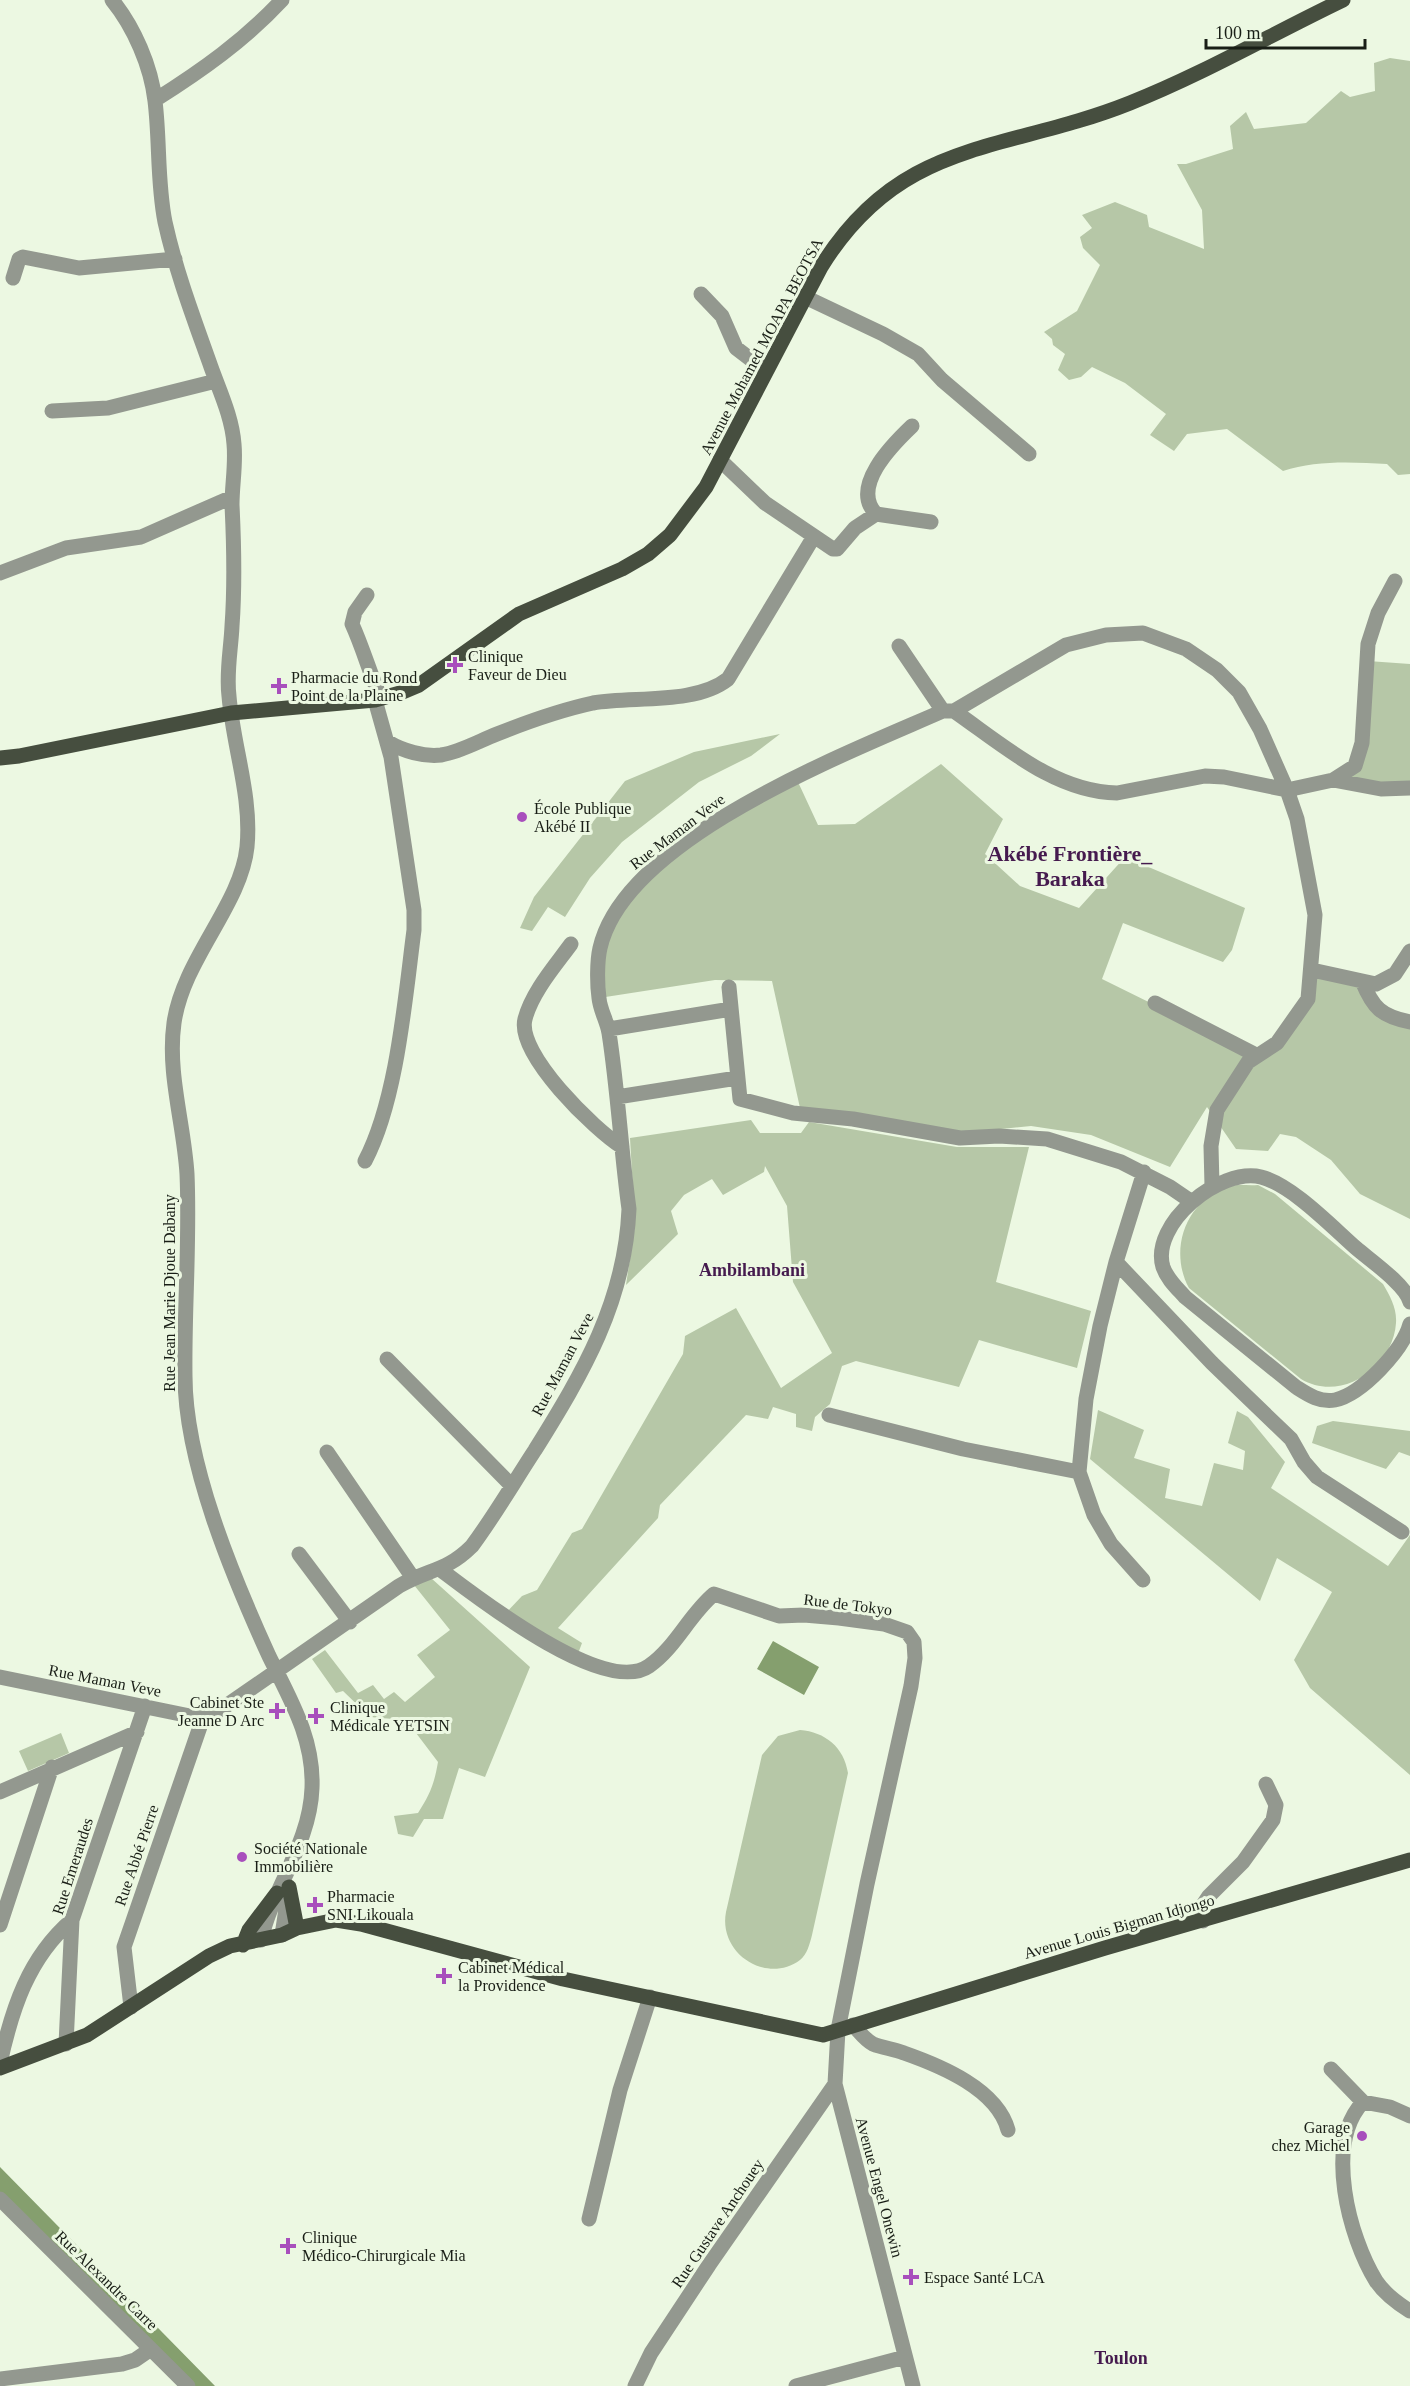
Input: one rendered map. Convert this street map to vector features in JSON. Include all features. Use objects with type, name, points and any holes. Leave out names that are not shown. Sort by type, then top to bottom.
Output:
[{"type":"main road","name":"Avenue Mohamed MOAPA BEOTSA","points":[[0,758],[231,713],[378,699],[419,685],[519,614],[622,569],[648,554],[670,535],[689,512],[720,460],[805,297],[840,237],[889,190],[917,172],[975,148],[1093,117],[1137,100],[1343,0]]},
{"type":"main road","name":"Avenue Louis Bigman Idjongo","points":[[0,2066],[66,2044],[95,2030],[209,1956],[230,1946],[243,1945],[282,1935],[297,1928],[336,1920],[361,1924],[510,1966],[823,2035],[1410,1860]]},
{"type":"main road","points":[[243,1945],[249,1929],[283,1890],[297,1928]]},
{"type":"street","name":"Rue Jean Marie Djoue Dabany","points":[[112,0],[127,22],[138,46],[155,100],[161,200],[185,296],[234,438],[235,471],[232,497],[236,553],[228,678],[231,713],[247,810],[247,849],[234,889],[208,936],[179,999],[173,1038],[188,1195],[184,1376],[187,1417],[209,1500],[234,1569],[305,1730],[312,1763],[312,1791],[306,1830],[291,1863],[283,1890]]},
{"type":"street","points":[[155,100],[203,70],[245,36],[282,0]]},
{"type":"street","points":[[13,278],[23,256],[79,268],[175,259]]},
{"type":"street","points":[[701,294],[722,316],[736,348],[766,371]]},
{"type":"street","points":[[805,297],[884,334],[918,354],[942,380],[1029,454]]},
{"type":"street","points":[[52,411],[108,408],[216,381]]},
{"type":"street","points":[[912,426],[888,450],[875,472],[867,497],[870,507],[876,514],[931,522]]},
{"type":"street","points":[[720,460],[765,503],[813,538],[836,550],[855,528],[876,514]]},
{"type":"street","points":[[0,573],[66,548],[141,537],[232,497]]},
{"type":"street","points":[[388,742],[429,756],[444,755],[520,724],[591,704],[621,699],[655,699],[702,691],[722,683],[728,679],[813,538]]},
{"type":"street","points":[[899,646],[949,711],[1027,761],[1079,788],[1117,792],[1205,776],[1224,777],[1287,790],[1333,780],[1355,766],[1362,743],[1368,644],[1378,613],[1395,581]]},
{"type":"street","points":[[365,1161],[378,1131],[393,1068],[414,930],[414,910],[388,742],[378,699],[359,637],[352,624],[355,612],[367,595]]},
{"type":"street","name":"Rue Maman Veve","points":[[0,1677],[203,1718],[217,1713],[413,1578],[441,1570],[459,1559],[472,1546],[512,1486],[584,1366],[614,1301],[628,1234],[629,1209],[609,1029],[599,998],[600,948],[619,905],[645,873],[740,807],[857,748],[949,711],[1066,645],[1106,635],[1143,633],[1186,649],[1230,680],[1260,729],[1287,790],[1297,819],[1314,903],[1312,970],[1308,999],[1277,1043],[1248,1062],[1217,1110],[1211,1146],[1212,1186]]},
{"type":"street","points":[[1333,780],[1381,789],[1410,788]]},
{"type":"street","points":[[571,944],[538,993],[525,1020],[526,1032],[534,1052],[556,1084],[608,1138],[622,1147]]},
{"type":"street","points":[[1312,970],[1376,984],[1389,980],[1410,951]]},
{"type":"street","points":[[1362,981],[1371,1003],[1381,1012],[1410,1022]]},
{"type":"street","points":[[729,987],[740,1100],[793,1113],[853,1119],[960,1138],[999,1136],[1047,1139],[1122,1162],[1144,1172],[1192,1202]]},
{"type":"street","points":[[1155,1004],[1256,1055]]},
{"type":"street","points":[[609,1029],[731,1010]]},
{"type":"street","points":[[617,1097],[737,1078]]},
{"type":"street","points":[[1143,1580],[1111,1544],[1094,1515],[1079,1472],[1086,1400],[1116,1262],[1144,1172]]},
{"type":"street","points":[[1410,1302],[1402,1289],[1385,1272],[1278,1185],[1250,1175],[1229,1179],[1212,1186],[1192,1202],[1171,1226],[1163,1250],[1163,1267],[1173,1284],[1200,1311],[1310,1396],[1332,1400],[1355,1390],[1384,1366],[1410,1324]]},
{"type":"street","points":[[1116,1262],[1212,1363],[1291,1439],[1304,1462],[1317,1477],[1402,1532]]},
{"type":"street","points":[[387,1359],[512,1486]]},
{"type":"street","points":[[829,1415],[963,1449],[1079,1472]]},
{"type":"street","points":[[327,1452],[413,1578]]},
{"type":"street","points":[[299,1554],[350,1622]]},
{"type":"street","name":"Rue de Tokyo","points":[[441,1570],[479,1599],[579,1660],[630,1673],[649,1666],[676,1638],[702,1604],[714,1594],[779,1616],[804,1615],[838,1618],[884,1624],[907,1632],[914,1642],[915,1658],[911,1686],[869,1874],[846,2027]]},
{"type":"street","name":"Rue Emeraudes","points":[[66,2044],[72,1920],[145,1706]]},
{"type":"street","name":"Rue Abbé Pierre","points":[[131,2007],[124,1947],[203,1718]]},
{"type":"street","points":[[0,1792],[52,1767],[137,1732]]},
{"type":"street","points":[[0,1925],[52,1767]]},
{"type":"street","points":[[1203,1920],[1203,1905],[1209,1896],[1243,1862],[1273,1821],[1276,1805],[1266,1784]]},
{"type":"street","points":[[282,1935],[283,1890]]},
{"type":"street","points":[[261,1940],[283,1890]]},
{"type":"street","points":[[0,2066],[16,2008],[33,1965],[48,1943],[72,1920]]},
{"type":"street","points":[[589,2219],[620,2090],[650,1997]]},
{"type":"street","points":[[846,2027],[873,2044],[928,2062],[961,2078],[998,2108],[1005,2118],[1008,2130]]},
{"type":"street","name":"Avenue Engel Onewin","points":[[846,2027],[835,2084],[913,2386]]},
{"type":"street","points":[[1331,2068],[1363,2102],[1390,2107],[1410,2116]]},
{"type":"street","name":"Rue Gustave Anchouey","points":[[635,2386],[651,2353],[709,2265],[835,2084]]},
{"type":"street","points":[[1363,2102],[1349,2124],[1343,2146],[1343,2169],[1350,2214],[1356,2237],[1377,2282],[1387,2294],[1410,2311]]},
{"type":"street","name":"Rue Alexandre Carre","points":[[0,2199],[188,2386]]},
{"type":"street","points":[[0,2379],[122,2364],[135,2360],[151,2349]]},
{"type":"street","points":[[796,2386],[905,2357]]},
{"type":"shaded area","points":[[1390,58],[1410,61],[1410,474],[1398,475],[1387,464],[1361,463],[1321,463],[1283,471],[1227,429],[1187,434],[1174,451],[1150,435],[1166,414],[1125,383],[1092,367],[1081,377],[1069,380],[1058,370],[1065,354],[1053,345],[1052,339],[1044,332],[1077,311],[1100,265],[1083,248],[1080,237],[1092,228],[1082,215],[1115,202],[1147,215],[1149,227],[1204,249],[1202,210],[1177,164],[1186,164],[1233,149],[1230,126],[1246,112],[1254,129],[1306,123],[1341,91],[1350,97],[1375,91],[1374,63]]},
{"type":"shaded area","points":[[1368,661],[1410,664],[1410,788],[1333,780],[1355,766]]},
{"type":"shaded area","points":[[780,734],[751,756],[699,782],[622,842],[590,878],[565,917],[548,907],[532,931],[520,928],[534,897],[625,781],[694,752]]},
{"type":"shaded area","points":[[941,764],[1003,819],[985,854],[1020,886],[1079,908],[1125,857],[1245,908],[1232,950],[1223,962],[1123,923],[1102,979],[1256,1055],[1308,999],[1312,970],[1362,981],[1371,1003],[1410,1022],[1410,1219],[1360,1194],[1331,1160],[1296,1137],[1280,1134],[1268,1151],[1236,1149],[1207,1107],[1170,1167],[1091,1135],[1031,1126],[963,1133],[800,1108],[772,981],[715,980],[599,998],[600,948],[619,905],[711,825],[798,782],[818,825],[855,824]]},
{"type":"shaded area","points":[[751,1120],[760,1133],[801,1133],[809,1122],[957,1147],[1029,1147],[996,1282],[1091,1311],[1077,1368],[979,1340],[959,1387],[856,1361],[842,1366],[830,1404],[815,1417],[812,1431],[796,1427],[796,1414],[773,1407],[768,1419],[746,1415],[660,1505],[658,1518],[558,1628],[582,1643],[576,1659],[504,1615],[522,1596],[537,1590],[572,1533],[582,1529],[683,1354],[685,1336],[736,1308],[781,1388],[832,1353],[793,1282],[787,1206],[765,1166],[764,1172],[723,1195],[712,1179],[684,1195],[671,1211],[678,1234],[626,1285],[635,1225],[630,1138]]},
{"type":"shaded area","points":[[1258,1185],[1275,1194],[1383,1284],[1388,1293],[1396,1318],[1393,1339],[1386,1354],[1375,1367],[1348,1384],[1332,1387],[1316,1385],[1301,1379],[1189,1288],[1180,1258],[1181,1242],[1192,1214],[1202,1202],[1230,1186]]},
{"type":"shaded area","points":[[1098,1410],[1144,1430],[1134,1458],[1170,1469],[1165,1498],[1202,1506],[1214,1463],[1243,1470],[1245,1451],[1228,1443],[1237,1411],[1248,1417],[1285,1462],[1271,1488],[1388,1566],[1410,1535],[1410,1775],[1310,1688],[1294,1660],[1332,1592],[1277,1558],[1260,1601],[1090,1459]]},
{"type":"shaded area","points":[[1333,1421],[1410,1431],[1410,1456],[1399,1452],[1386,1469],[1312,1443],[1317,1426]]},
{"type":"shaded area","points":[[431,1578],[530,1667],[485,1777],[459,1768],[443,1819],[424,1819],[413,1837],[398,1834],[394,1816],[418,1813],[431,1789],[438,1762],[413,1729],[397,1727],[393,1719],[370,1717],[343,1691],[336,1693],[312,1659],[325,1650],[358,1693],[373,1685],[384,1699],[394,1692],[405,1702],[435,1677],[417,1655],[450,1630],[414,1585]]},
{"type":"shaded area","points":[[773,1641],[819,1667],[804,1695],[757,1669]]},
{"type":"shaded area","points":[[800,1730],[817,1734],[832,1742],[838,1748],[848,1773],[808,1949],[800,1960],[787,1967],[773,1969],[760,1967],[747,1961],[737,1952],[729,1940],[725,1927],[726,1912],[762,1755],[778,1736]]},
{"type":"shaded area","points":[[61,1733],[69,1753],[28,1771],[19,1751]]},
{"type":"shaded area","points":[[0,2167],[215,2386],[195,2386],[0,2192]]},
{"type":"place","name":"Clinique Faveur de Dieu","points":[[455,665]]},
{"type":"place","name":"Pharmacie du Rond Point de la Plaine","points":[[279,686]]},
{"type":"place","name":"École Publique Akébé II","points":[[522,817]]},
{"type":"place","name":"Cabinet Ste Jeanne D Arc","points":[[277,1711]]},
{"type":"place","name":"Clinique Médicale YETSIN","points":[[316,1716]]},
{"type":"place","name":"Société Nationale Immobilière","points":[[242,1857]]},
{"type":"place","name":"Pharmacie SNI Likouala","points":[[315,1905]]},
{"type":"place","name":"Cabinet Médical la Providence","points":[[444,1976]]},
{"type":"place","name":"Garage chez Michel","points":[[1362,2136]]},
{"type":"place","name":"Clinique Médico-Chirurgicale Mia","points":[[288,2246]]},
{"type":"place","name":"Espace Santé LCA","points":[[911,2277]]},
{"type":"district","name":"Akébé Frontière_ Baraka","points":[[1070,866]]},
{"type":"district","name":"Ambilambani","points":[[752,1270]]},
{"type":"district","name":"Toulon","points":[[1121,2358]]}]
